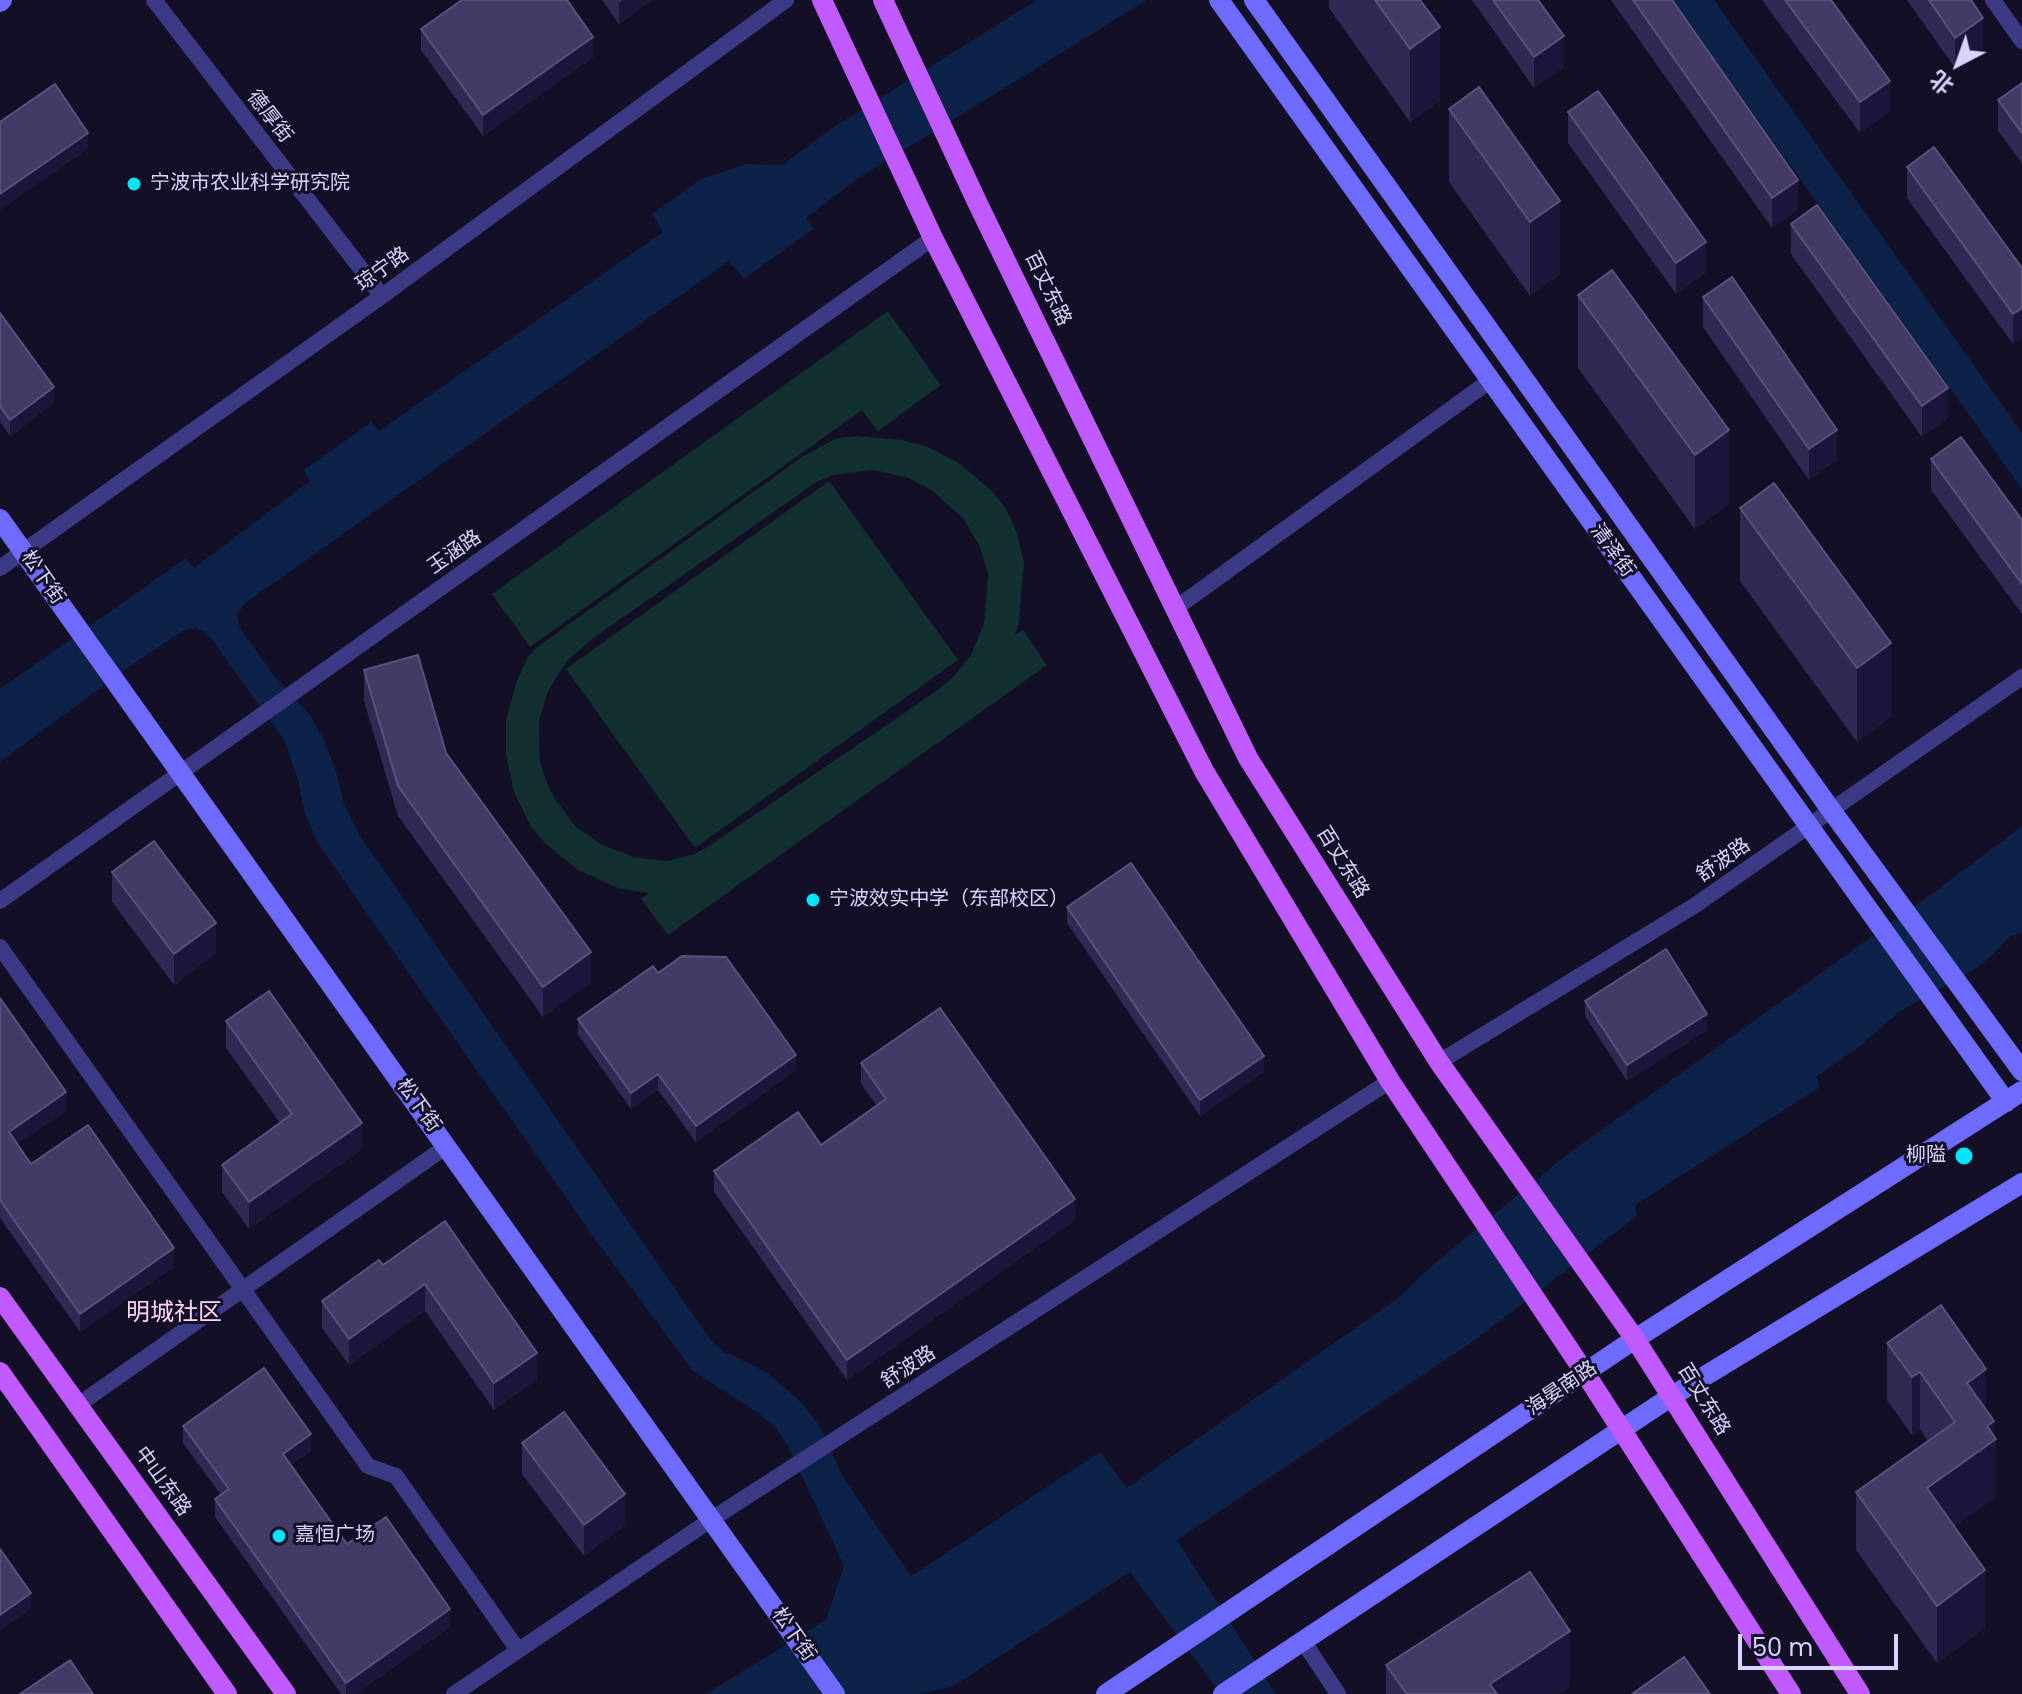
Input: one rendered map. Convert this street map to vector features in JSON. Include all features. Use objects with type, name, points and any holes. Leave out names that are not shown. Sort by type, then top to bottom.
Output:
[{"type":"main road","points":[[822,0],[933,238],[1204,771],[1390,1081],[1585,1373],[1791,1694]]},
{"type":"main road","name":"百丈东路","points":[[883,0],[978,204],[1248,758],[1439,1062],[1635,1339],[1860,1694]]},
{"type":"main road","name":"中山东路","points":[[0,1297],[286,1694]]},
{"type":"main road","points":[[0,1372],[227,1694]]},
{"type":"street","name":"德厚街","points":[[154,0],[382,296]]},
{"type":"street","name":"琼宁路","points":[[0,568],[382,296],[786,0]]},
{"type":"street","name":"清泽街","points":[[1219,0],[1809,826],[2014,1097]]},
{"type":"street","name":"清泽街","points":[[1254,0],[1831,810],[2022,1071]]},
{"type":"street","points":[[1993,0],[2022,41]]},
{"type":"street","name":"玉涵路","points":[[0,901],[933,238]]},
{"type":"street","points":[[1176,608],[1491,380]]},
{"type":"street","name":"松下街","points":[[0,519],[835,1694]]},
{"type":"street","name":"舒波路","points":[[1439,1062],[1694,906],[2022,677]]},
{"type":"street","points":[[0,947],[368,1466],[396,1476],[518,1650]]},
{"type":"street","name":"舒波路","points":[[454,1694],[712,1519],[1390,1081]]},
{"type":"street","name":"海晏南路","points":[[1106,1694],[1635,1339],[2014,1097]]},
{"type":"street","points":[[78,1405],[447,1146]]},
{"type":"street","points":[[1224,1693],[1672,1396],[2022,1183]]},
{"type":"street","points":[[1303,1641],[1338,1694]]},
{"type":"green space","points":[[888,311],[941,385],[878,431],[862,410],[530,647],[492,594]]},
{"type":"green space","points":[[855,436],[902,440],[928,447],[959,463],[992,491],[1006,509],[1017,533],[1024,562],[1019,623],[1015,635],[1023,630],[1047,665],[668,935],[641,899],[649,893],[618,888],[578,870],[546,844],[531,827],[514,792],[506,755],[506,720],[516,683],[528,657],[536,648],[802,457],[835,439]],"holes":[[[874,470],[909,478],[930,489],[964,519],[980,547],[988,574],[984,624],[971,655],[954,676],[938,690],[692,855],[666,861],[634,857],[602,845],[575,826],[555,799],[540,762],[539,721],[548,691],[567,661],[592,639],[818,481],[833,475]]]},
{"type":"green space","points":[[829,481],[958,660],[695,848],[566,669]]},
{"type":"water","points":[[1037,0],[1147,0],[857,179],[806,218],[813,229],[744,279],[729,261],[244,604],[237,615],[240,628],[273,674],[310,715],[325,742],[344,804],[360,836],[710,1339],[723,1351],[768,1373],[803,1404],[818,1424],[845,1480],[911,1576],[1100,1452],[1127,1488],[1401,1296],[1429,1268],[1565,1156],[2022,826],[2022,933],[2011,936],[1980,966],[1899,1012],[1859,1047],[1816,1077],[1820,1087],[1635,1205],[1637,1216],[1475,1340],[1177,1540],[1276,1694],[1221,1694],[1130,1572],[952,1687],[918,1694],[706,1694],[826,1620],[844,1566],[789,1448],[775,1427],[693,1371],[595,1239],[319,845],[304,811],[298,780],[284,740],[210,637],[197,628],[184,630],[0,762],[0,689],[186,558],[194,568],[310,481],[304,470],[371,422],[379,431],[663,232],[652,214],[701,179],[746,164],[782,165],[834,127]]},
{"type":"water","points":[[1672,0],[1714,0],[2022,433],[2022,489]]},
{"type":"building","points":[[462,0],[567,0],[593,37],[483,115],[421,29]]},
{"type":"building","points":[[1375,0],[1420,0],[1440,27],[1410,49]]},
{"type":"building","points":[[1493,0],[1538,0],[1564,36],[1534,57]]},
{"type":"building","points":[[1633,0],[1672,0],[1798,180],[1772,198]]},
{"type":"building","points":[[1785,0],[1831,0],[1890,81],[1860,102]]},
{"type":"building","points":[[1929,0],[1971,0],[1983,18],[1955,38]]},
{"type":"building","points":[[2022,83],[2022,133],[1998,100]]},
{"type":"building","points":[[55,84],[88,133],[0,194],[0,122]]},
{"type":"building","points":[[1479,87],[1560,201],[1530,222],[1449,109]]},
{"type":"building","points":[[1598,91],[1706,242],[1676,263],[1568,112]]},
{"type":"building","points":[[1934,147],[2022,268],[2022,308],[2013,314],[1907,167]]},
{"type":"building","points":[[1817,205],[1948,388],[1922,406],[1791,224]]},
{"type":"building","points":[[1612,270],[1729,430],[1695,455],[1578,295]]},
{"type":"building","points":[[1732,277],[1837,430],[1809,449],[1703,297]]},
{"type":"building","points":[[0,313],[54,387],[10,420],[0,406]]},
{"type":"building","points":[[1961,437],[2022,520],[2022,584],[1931,459]]},
{"type":"building","points":[[1774,483],[1891,643],[1857,668],[1740,508]]},
{"type":"building","points":[[418,655],[446,753],[591,952],[543,987],[398,786],[364,670]]},
{"type":"building","points":[[154,841],[216,923],[174,954],[112,872]]},
{"type":"building","points":[[1131,863],[1264,1056],[1200,1100],[1067,907]]},
{"type":"building","points":[[1666,949],[1707,1014],[1627,1065],[1585,1001]]},
{"type":"building","points":[[682,956],[726,957],[796,1055],[696,1126],[658,1074],[631,1093],[578,1019],[653,966],[658,973]]},
{"type":"building","points":[[269,991],[362,1123],[249,1202],[222,1165],[292,1114],[226,1021]]},
{"type":"building","points":[[0,998],[66,1092],[9,1132],[31,1164],[88,1125],[174,1248],[80,1314],[0,1200]]},
{"type":"building","points":[[940,1008],[1075,1199],[847,1360],[714,1171],[798,1112],[821,1145],[886,1099],[861,1063]]},
{"type":"building","points":[[445,1221],[537,1353],[494,1383],[425,1284],[349,1339],[322,1301],[379,1260],[383,1265]]},
{"type":"building","points":[[1941,1305],[1986,1369],[1967,1383],[1994,1421],[1987,1426],[1996,1439],[1927,1488],[1985,1570],[1937,1606],[1856,1492],[1955,1422],[1920,1372],[1912,1377],[1887,1343]]},
{"type":"building","points":[[264,1368],[311,1434],[283,1454],[347,1544],[386,1517],[450,1609],[346,1683],[215,1499],[229,1489],[183,1426]]},
{"type":"building","points":[[564,1412],[625,1494],[584,1525],[522,1443]]},
{"type":"building","points":[[0,1549],[31,1593],[0,1615]]},
{"type":"building","points":[[1530,1572],[1570,1631],[1490,1684],[1497,1694],[1407,1694],[1386,1665]]},
{"type":"building","points":[[1684,1657],[1710,1694],[1632,1694]]},
{"type":"building","points":[[70,1660],[93,1694],[20,1694]]},
{"type":"place","name":"宁波市农业科学研究院","points":[[134,184]]},
{"type":"place","name":"宁波效实中学（东部校区）","points":[[813,900]]},
{"type":"place","name":"柳隘","points":[[1964,1156]]},
{"type":"place","name":"嘉恒广场","points":[[279,1536]]},
{"type":"district","name":"明城社区","points":[[174,1314]]}]
